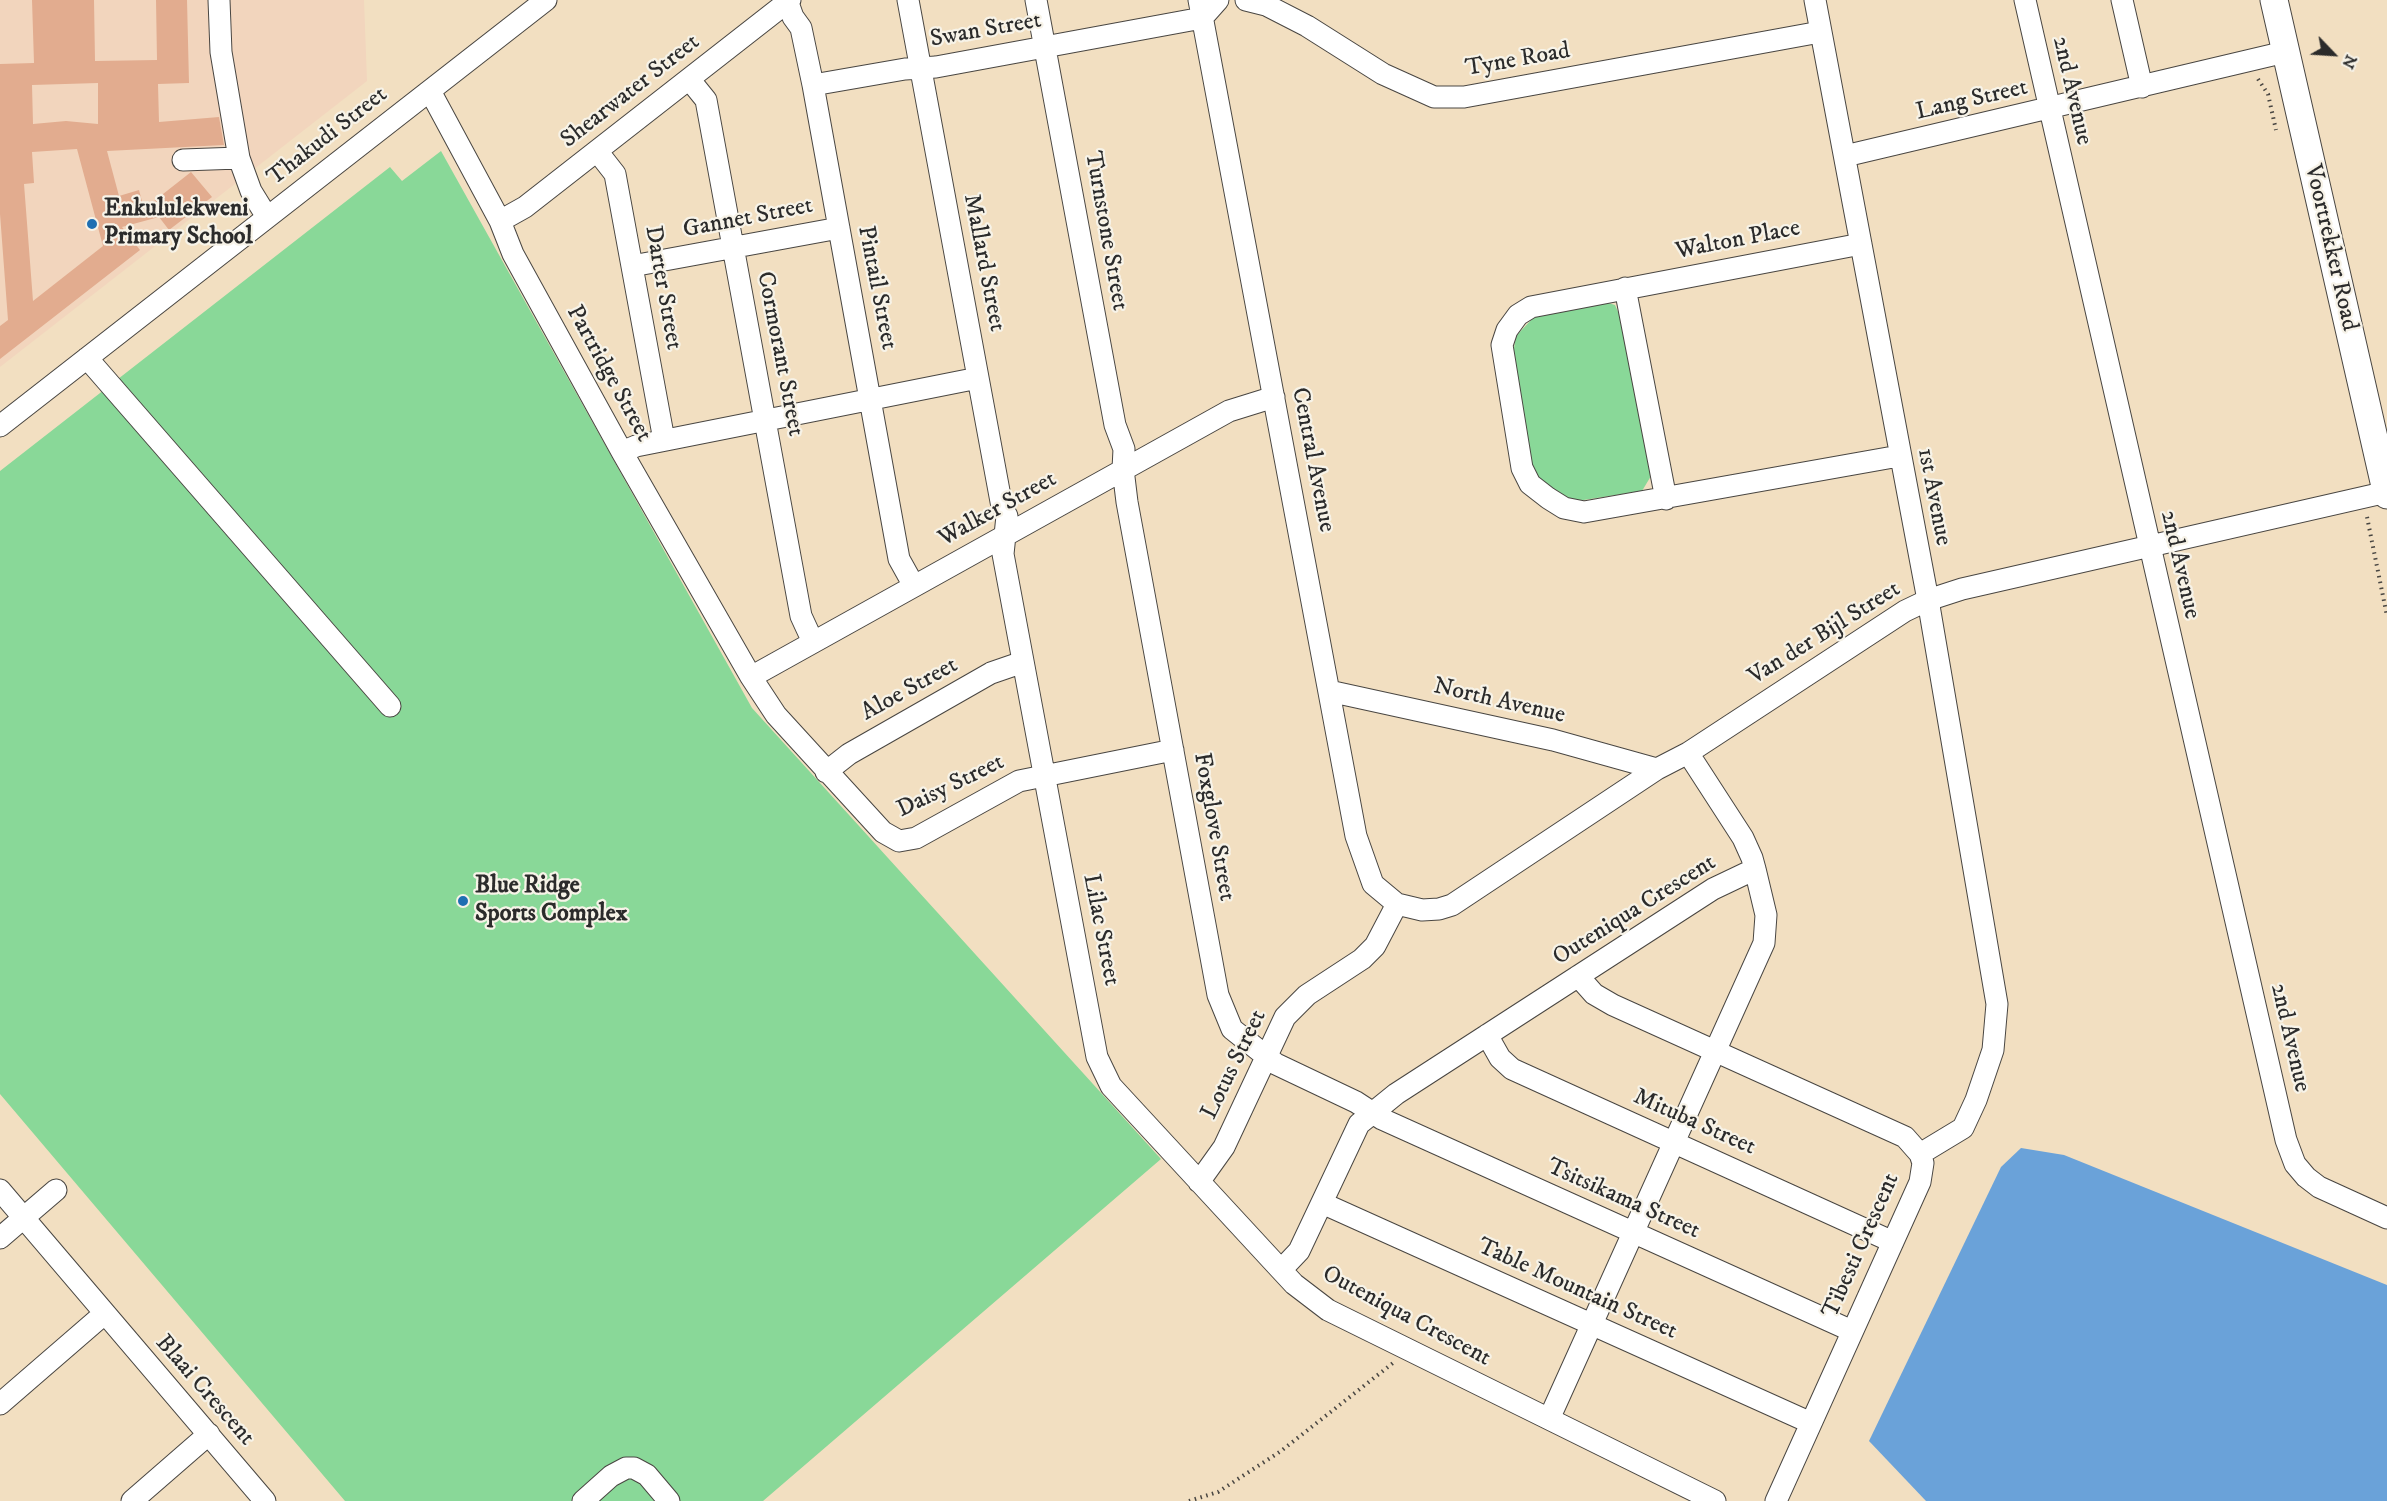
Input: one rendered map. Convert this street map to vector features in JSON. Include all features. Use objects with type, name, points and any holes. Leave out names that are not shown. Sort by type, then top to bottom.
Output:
[{"type":"main road","name":"Voortrekker Road","points":[[2274,0],[2387,493]]},
{"type":"street","points":[[219,0],[221,52],[239,158],[250,191],[267,217]]},
{"type":"street","name":"Thakudi Street","points":[[0,426],[546,0]]},
{"type":"street","name":"Mallard Street","points":[[908,0],[1002,507],[1007,516],[1005,535]]},
{"type":"street","name":"Turnstone Street","points":[[1036,0],[1115,424],[1124,449],[1123,470]]},
{"type":"street","points":[[1200,9],[1218,0]]},
{"type":"street","name":"Tyne Road","points":[[1246,0],[1266,5],[1297,21],[1383,74],[1434,97],[1464,97],[1821,32]]},
{"type":"street","name":"1st Avenue","points":[[1815,0],[1899,456],[1928,600],[1996,1004],[1993,1050],[1963,1128],[1920,1154]]},
{"type":"street","name":"2nd Avenue","points":[[2025,0],[2148,546],[2286,1140],[2295,1164],[2319,1187],[2387,1218]]},
{"type":"street","points":[[2122,0],[2142,87]]},
{"type":"street","name":"Shearwater Street","points":[[500,221],[525,207],[788,1]]},
{"type":"street","name":"Pintail Street","points":[[788,1],[793,17],[801,28],[813,85],[899,559],[914,586]]},
{"type":"street","name":"Swan Street","points":[[813,85],[1045,47],[1200,9]]},
{"type":"street","name":"Central Avenue","points":[[1200,9],[1362,859],[1372,884],[1402,906]]},
{"type":"street","name":"Lang Street","points":[[1845,156],[2285,52]]},
{"type":"street","name":"Cormorant Street","points":[[689,79],[706,100],[801,616],[813,642]]},
{"type":"street","name":"Partridge Street","points":[[430,91],[500,221],[513,254],[622,452],[751,677]]},
{"type":"street","name":"Darter Street","points":[[597,151],[615,174],[664,440]]},
{"type":"street","points":[[183,160],[239,158]]},
{"type":"street","name":"Gannet Street","points":[[632,266],[838,228]]},
{"type":"street","name":"Walton Place","points":[[1861,244],[1531,307],[1518,315],[1507,330],[1502,345],[1522,468],[1530,484],[1564,508],[1584,512],[1899,456]]},
{"type":"street","points":[[1625,288],[1666,499]]},
{"type":"street","points":[[87,358],[390,706]]},
{"type":"street","points":[[622,452],[636,446],[664,440],[978,378]]},
{"type":"street","name":"Walker Street","points":[[751,677],[1229,411],[1274,397]]},
{"type":"street","name":"Foxglove Street","points":[[1123,470],[1222,1006],[1232,1029],[1239,1037],[1254,1044],[1276,1064],[1356,1102],[1373,1113]]},
{"type":"street","name":"Van der Bijl Street","points":[[1402,906],[1439,909],[1452,905],[1657,769],[1688,753],[1905,611],[1928,600],[1962,589],[2387,493]]},
{"type":"street","name":"Lilac Street","points":[[1005,535],[1003,554],[1101,1067],[1111,1086],[1281,1270]]},
{"type":"street","name":"Aloe Street","points":[[826,772],[849,754],[991,673],[1023,662]]},
{"type":"street","name":"Daisy Street","points":[[751,677],[776,715],[826,772],[883,832],[899,841],[916,838],[1019,781],[1044,774],[1173,750]]},
{"type":"street","name":"North Avenue","points":[[1329,691],[1543,738],[1657,769]]},
{"type":"street","name":"Outeniqua Crescent","points":[[1688,753],[1743,838],[1755,869],[1766,915],[1764,943],[1549,1419],[1328,1310],[1294,1284],[1281,1270],[1299,1251],[1359,1124],[1396,1094],[1713,889],[1755,869]]},
{"type":"street","name":"Lotus Street","points":[[1199,1182],[1224,1147],[1285,1017],[1294,1005],[1362,959],[1375,946],[1402,906]]},
{"type":"street","name":"Tibesti Crescent","points":[[1578,976],[1594,994],[1612,1005],[1905,1137],[1920,1154],[1923,1163],[1920,1182],[1776,1501]]},
{"type":"street","name":"Mituba Street","points":[[1487,1035],[1500,1058],[1512,1069],[1893,1242]]},
{"type":"street","name":"Tsitsikama Street","points":[[1373,1113],[1852,1331]]},
{"type":"street","name":"Blaai Crescent","points":[[0,1190],[265,1501]]},
{"type":"street","points":[[0,1238],[56,1190]]},
{"type":"street","name":"Table Mountain Street","points":[[1322,1203],[1811,1423]]},
{"type":"street","points":[[0,1404],[104,1314]]},
{"type":"street","points":[[1549,1419],[1715,1501]]},
{"type":"street","points":[[132,1501],[209,1434]]},
{"type":"street","points":[[583,1501],[619,1471],[634,1468],[653,1481],[669,1501]]},
{"type":"path","points":[[1189,1501],[1218,1491],[1281,1451],[1378,1377],[1401,1356],[1405,1348]]},
{"type":"shaded area","name":"Enkululekweni Primary School","points":[[0,0],[364,0],[367,81],[0,367]]},
{"type":"green space","name":"Blue Ridge Sports Complex","points":[[441,151],[752,708],[1161,1159],[763,1501],[345,1501],[0,1094],[0,471],[390,167],[402,181]]},
{"type":"green space","points":[[1605,302],[1615,305],[1619,314],[1651,476],[1642,491],[1577,501],[1564,497],[1540,479],[1531,464],[1513,354],[1516,336],[1533,318],[1549,312]]},
{"type":"water","points":[[2021,1148],[2064,1155],[2387,1285],[2387,1501],[1926,1501],[1869,1441],[2001,1167]]},
{"type":"building","points":[[32,0],[94,0],[95,61],[157,60],[156,0],[187,0],[189,83],[158,84],[159,122],[219,117],[224,145],[107,151],[119,196],[139,190],[144,209],[191,172],[212,197],[169,230],[159,217],[122,227],[140,250],[0,359],[0,326],[8,320],[0,214],[0,64],[34,63]],"holes":[[[98,83],[98,124],[66,121],[33,124],[32,85]],[[77,149],[103,246],[33,301],[24,184],[34,183],[32,152]]]},
{"type":"place","name":"Enkululekweni Primary School","points":[[92,224]]},
{"type":"place","name":"Blue Ridge Sports Complex","points":[[463,901]]}]
